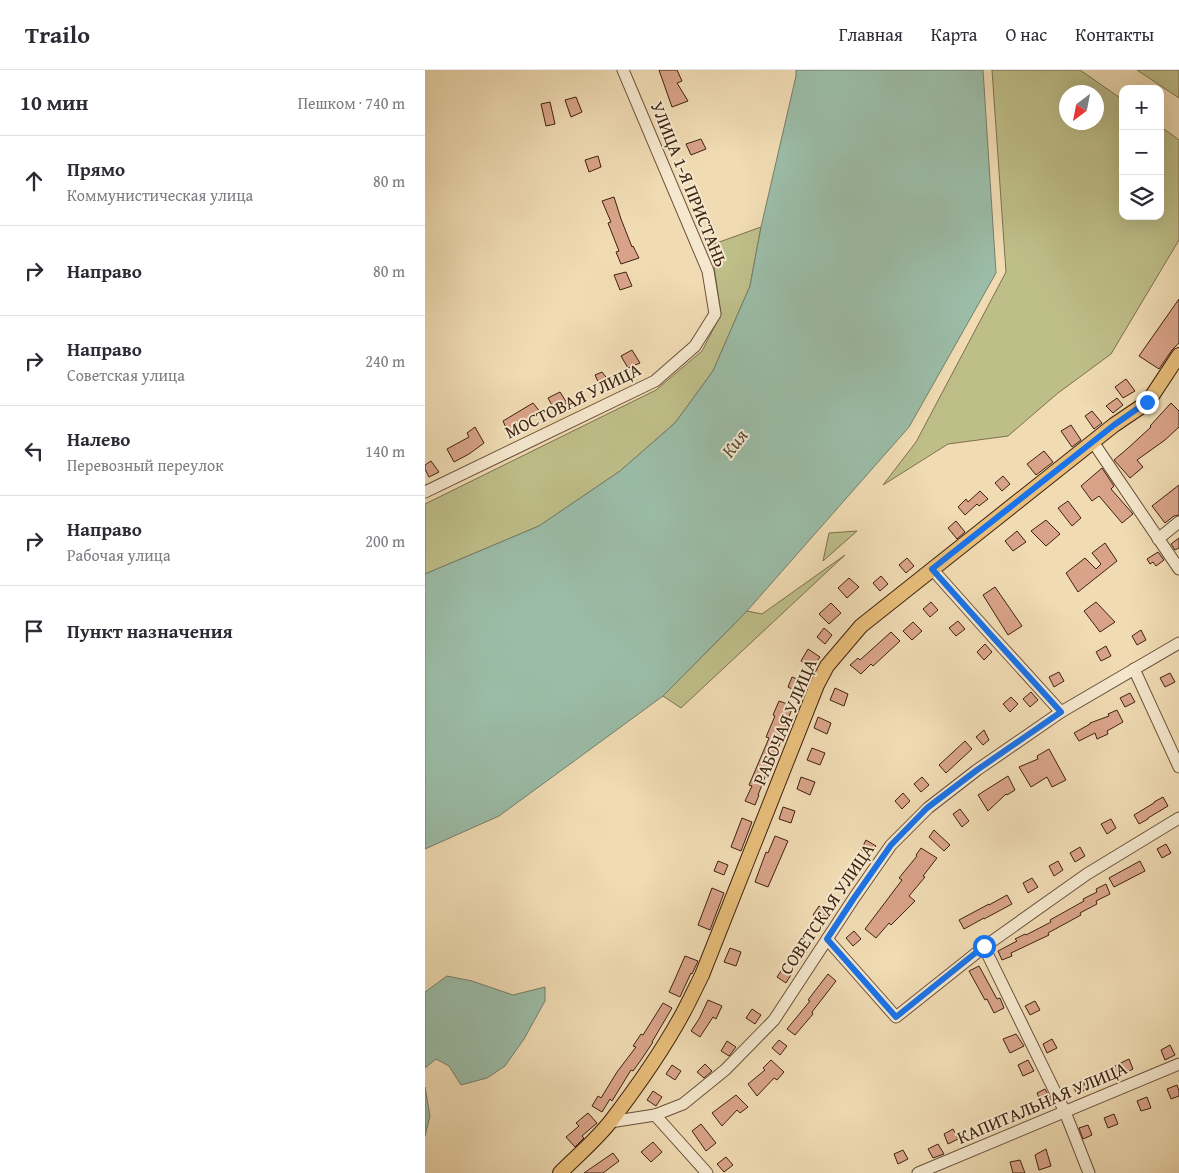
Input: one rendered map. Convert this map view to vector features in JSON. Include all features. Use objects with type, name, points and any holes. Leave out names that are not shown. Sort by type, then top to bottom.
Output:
[{"type":"main road","name":"РАБОЧАЯ УЛИЦА","points":[[560,1173],[610,1122],[664,1045],[684,1012],[702,975],[817,685],[827,666],[861,626],[1114,425],[1147,402],[1179,355]]},
{"type":"street","name":"УЛИЦА 1-Я ПРИСТАНЬ","points":[[623,70],[707,271],[715,314]]},
{"type":"street","name":"МОСТОВАЯ УЛИЦА","points":[[425,492],[655,382],[695,346],[715,314]]},
{"type":"street","points":[[1093,442],[1179,569]]},
{"type":"street","points":[[1158,539],[1179,522]]},
{"type":"street","points":[[932,569],[1061,712]]},
{"type":"street","name":"СОВЕТСКАЯ УЛИЦА","points":[[610,1122],[655,1114],[683,1104],[725,1070],[774,1020],[891,845],[927,808],[977,770],[1061,712],[1179,643]]},
{"type":"street","points":[[1134,669],[1179,767]]},
{"type":"street","points":[[827,939],[896,1017],[984,946],[1087,874],[1179,818]]},
{"type":"street","points":[[984,946],[1065,1112],[1089,1173]]},
{"type":"street","name":"КАПИТАЛЬНАЯ УЛИЦА","points":[[918,1173],[1179,1064]]},
{"type":"street","points":[[655,1114],[707,1173]]},
{"type":"green space","points":[[992,70],[1080,70],[1102,85],[1059,85],[1059,130],[1104,130],[1104,87],[1119,97],[1119,220],[1164,220],[1164,129],[1179,140],[1179,240],[1111,354],[1058,393],[1008,436],[948,444],[883,485],[916,442],[1006,272]]},
{"type":"green space","points":[[1137,70],[1179,70],[1179,98],[1164,88],[1164,85],[1160,85]]},
{"type":"green space","points":[[761,227],[750,286],[713,371],[675,423],[620,471],[539,526],[425,574],[425,504],[656,390],[702,351],[721,314],[711,245]]},
{"type":"green space","points":[[857,531],[823,561],[829,533]]},
{"type":"green space","points":[[845,555],[681,708],[663,696],[747,611],[762,614]]},
{"type":"water","name":"Кия","points":[[796,70],[983,70],[996,273],[909,427],[747,611],[663,696],[499,816],[425,849],[425,574],[539,526],[620,471],[675,423],[713,371],[750,286],[761,227]]},
{"type":"water","points":[[447,976],[472,981],[513,995],[545,987],[545,1001],[524,1039],[505,1066],[487,1078],[461,1085],[449,1066],[436,1059],[425,1068],[425,992]]},
{"type":"water","points":[[425,1087],[430,1116],[425,1136]]},
{"type":"building","points":[[659,70],[677,70],[682,81],[677,83],[688,101],[672,107]]},
{"type":"building","points":[[576,97],[582,112],[571,117],[565,100]]},
{"type":"building","points":[[550,102],[555,124],[546,126],[541,104]]},
{"type":"building","points":[[701,139],[706,149],[691,155],[686,144]]},
{"type":"building","points":[[598,156],[601,167],[589,172],[585,160]]},
{"type":"building","points":[[614,197],[632,247],[639,258],[621,264],[616,252],[619,251],[608,223],[611,222],[602,201]]},
{"type":"building","points":[[626,272],[632,286],[620,290],[614,275]]},
{"type":"building","points":[[1179,299],[1179,343],[1159,369],[1139,356]]},
{"type":"building","points":[[632,350],[640,363],[628,368],[621,356]]},
{"type":"building","points":[[602,372],[609,381],[600,386],[595,375]]},
{"type":"building","points":[[1126,379],[1135,391],[1123,398],[1115,387]]},
{"type":"building","points":[[560,392],[567,403],[554,409],[548,398]]},
{"type":"building","points":[[1117,398],[1123,405],[1113,413],[1106,406]]},
{"type":"building","points":[[533,403],[541,413],[529,418],[508,432],[503,421]]},
{"type":"building","points":[[1171,403],[1179,411],[1179,427],[1165,440],[1137,460],[1143,467],[1130,478],[1114,460],[1151,427]]},
{"type":"building","points":[[1092,411],[1102,423],[1094,429],[1085,416]]},
{"type":"building","points":[[1071,425],[1081,440],[1072,447],[1061,431]]},
{"type":"building","points":[[475,427],[484,443],[454,462],[447,449],[469,437],[467,433]]},
{"type":"building","points":[[1044,451],[1053,462],[1036,475],[1027,464]]},
{"type":"building","points":[[431,461],[439,472],[429,477],[425,465]]},
{"type":"building","points":[[1102,468],[1114,486],[1111,489],[1133,514],[1122,523],[1099,496],[1092,501],[1081,486]]},
{"type":"building","points":[[1003,476],[1010,484],[1002,491],[995,483]]},
{"type":"building","points":[[1179,485],[1179,515],[1174,516],[1165,523],[1152,506]]},
{"type":"building","points":[[980,491],[988,499],[979,506],[977,504],[965,515],[958,507],[966,499],[968,502]]},
{"type":"building","points":[[1068,501],[1081,518],[1072,526],[1058,508]]},
{"type":"building","points":[[1046,520],[1060,534],[1046,546],[1031,531]]},
{"type":"building","points":[[956,521],[965,532],[957,539],[948,528]]},
{"type":"building","points":[[1017,531],[1026,542],[1013,551],[1005,541]]},
{"type":"building","points":[[1179,538],[1179,548],[1175,550],[1171,544]]},
{"type":"building","points":[[1105,543],[1117,561],[1078,592],[1066,573],[1085,558],[1096,569],[1101,564],[1092,553]]},
{"type":"building","points":[[1158,552],[1164,560],[1156,566],[1153,562],[1150,564],[1147,559]]},
{"type":"building","points":[[907,558],[914,566],[906,573],[899,565]]},
{"type":"building","points":[[881,576],[888,584],[880,591],[873,583]]},
{"type":"building","points":[[849,578],[859,587],[847,598],[838,588]]},
{"type":"building","points":[[995,587],[1022,626],[1008,635],[983,595]]},
{"type":"building","points":[[931,602],[938,610],[930,617],[923,609]]},
{"type":"building","points":[[1096,602],[1115,622],[1100,632],[1084,611]]},
{"type":"building","points":[[831,603],[841,613],[829,624],[819,614]]},
{"type":"building","points":[[958,621],[965,629],[956,636],[949,628]]},
{"type":"building","points":[[913,622],[922,631],[912,640],[903,631]]},
{"type":"building","points":[[824,628],[832,635],[825,644],[817,637]]},
{"type":"building","points":[[1141,630],[1146,640],[1137,645],[1132,636]]},
{"type":"building","points":[[891,632],[900,641],[873,666],[871,664],[861,674],[850,665],[858,658],[860,660]]},
{"type":"building","points":[[985,644],[992,652],[984,660],[977,652]]},
{"type":"building","points":[[1106,646],[1111,656],[1101,661],[1096,652]]},
{"type":"building","points":[[808,649],[820,657],[812,668],[801,661]]},
{"type":"building","points":[[1059,672],[1064,681],[1054,687],[1049,677]]},
{"type":"building","points":[[1170,673],[1175,682],[1165,687],[1160,678]]},
{"type":"building","points":[[792,677],[802,681],[798,692],[788,687]]},
{"type":"building","points":[[835,688],[848,694],[844,706],[830,700]]},
{"type":"building","points":[[1031,692],[1038,700],[1030,707],[1023,699]]},
{"type":"building","points":[[1130,693],[1135,702],[1125,707],[1120,698]]},
{"type":"building","points":[[1011,697],[1018,704],[1010,712],[1003,704]]},
{"type":"building","points":[[779,701],[793,706],[755,805],[745,801],[752,786],[749,785],[769,738],[766,737]]},
{"type":"building","points":[[1117,710],[1123,722],[1107,731],[1108,734],[1097,739],[1095,733],[1079,741],[1074,733],[1090,723],[1109,716],[1108,714]]},
{"type":"building","points":[[818,717],[831,723],[827,734],[814,728]]},
{"type":"building","points":[[984,730],[989,740],[983,745],[976,737]]},
{"type":"building","points":[[965,741],[972,749],[946,773],[939,765]]},
{"type":"building","points":[[812,748],[825,753],[820,765],[807,760]]},
{"type":"building","points":[[1049,749],[1066,780],[1052,787],[1047,777],[1031,787],[1019,767],[1038,759],[1037,756]]},
{"type":"building","points":[[1008,776],[1015,790],[1006,794],[988,811],[978,795]]},
{"type":"building","points":[[801,777],[815,782],[810,795],[797,789]]},
{"type":"building","points":[[922,777],[929,785],[921,792],[914,784]]},
{"type":"building","points":[[903,793],[910,801],[902,809],[895,801]]},
{"type":"building","points":[[1163,797],[1168,806],[1139,824],[1134,815]]},
{"type":"building","points":[[783,807],[795,811],[791,823],[779,819]]},
{"type":"building","points":[[960,809],[969,821],[962,827],[953,814]]},
{"type":"building","points":[[742,818],[752,822],[741,851],[731,847]]},
{"type":"building","points":[[1111,819],[1116,828],[1107,834],[1101,824]]},
{"type":"building","points":[[934,830],[950,845],[944,851],[929,837]]},
{"type":"building","points":[[775,836],[788,841],[768,887],[755,882],[766,852],[768,853]]},
{"type":"building","points":[[866,840],[876,846],[870,855],[861,850]]},
{"type":"building","points":[[1166,844],[1171,853],[1162,858],[1157,849]]},
{"type":"building","points":[[1080,847],[1085,856],[1075,862],[1070,853]]},
{"type":"building","points":[[921,848],[937,858],[923,876],[925,877],[909,896],[915,901],[891,925],[889,923],[876,938],[865,929],[902,880],[899,878],[917,856]]},
{"type":"building","points":[[718,861],[728,865],[724,875],[714,871]]},
{"type":"building","points":[[1058,861],[1063,870],[1054,876],[1049,866]]},
{"type":"building","points":[[1140,861],[1145,871],[1114,887],[1109,878]]},
{"type":"building","points":[[1032,878],[1038,887],[1028,893],[1023,883]]},
{"type":"building","points":[[1106,884],[1110,894],[1096,901],[1097,904],[1048,933],[1049,935],[1011,953],[1012,956],[1002,960],[998,951],[1017,941],[1015,939],[1051,922],[1050,920],[1084,901],[1083,899],[1097,892],[1096,889]]},
{"type":"building","points":[[712,888],[724,893],[710,930],[698,925]]},
{"type":"building","points":[[1007,895],[1012,904],[964,929],[959,920]]},
{"type":"building","points":[[819,906],[828,912],[822,921],[813,915]]},
{"type":"building","points":[[854,931],[861,939],[853,946],[846,938]]},
{"type":"building","points":[[798,945],[807,951],[800,960],[792,954]]},
{"type":"building","points":[[730,948],[741,952],[736,966],[724,962]]},
{"type":"building","points":[[685,956],[698,961],[680,997],[669,992]]},
{"type":"building","points":[[979,966],[997,999],[1000,998],[1004,1008],[994,1013],[969,971]]},
{"type":"building","points":[[783,968],[792,973],[786,983],[777,977]]},
{"type":"building","points":[[828,974],[836,981],[812,1012],[813,1014],[795,1035],[787,1029],[810,1001],[808,1000]]},
{"type":"building","points":[[708,1000],[722,1006],[716,1019],[713,1017],[700,1037],[691,1031]]},
{"type":"building","points":[[1035,1001],[1040,1010],[1030,1015],[1025,1006]]},
{"type":"building","points":[[663,1003],[672,1008],[641,1060],[633,1071],[631,1070],[612,1101],[610,1099],[602,1112],[592,1106],[598,1096],[601,1098],[617,1072],[636,1047],[633,1046],[641,1034],[643,1035]]},
{"type":"building","points":[[752,1009],[761,1015],[755,1024],[746,1018]]},
{"type":"building","points":[[1016,1034],[1024,1046],[1010,1053],[1003,1039]]},
{"type":"building","points":[[1052,1039],[1057,1048],[1047,1053],[1043,1044]]},
{"type":"building","points":[[779,1040],[787,1046],[780,1055],[772,1048]]},
{"type":"building","points":[[727,1041],[736,1047],[729,1056],[721,1051]]},
{"type":"building","points":[[1170,1045],[1175,1055],[1165,1060],[1161,1050]]},
{"type":"building","points":[[1129,1059],[1133,1069],[1106,1083],[1101,1073]]},
{"type":"building","points":[[771,1060],[784,1072],[777,1080],[774,1078],[757,1096],[748,1084],[765,1070],[763,1068]]},
{"type":"building","points":[[1028,1060],[1034,1071],[1023,1076],[1018,1065]]},
{"type":"building","points":[[705,1064],[712,1071],[704,1078],[697,1072]]},
{"type":"building","points":[[672,1065],[681,1071],[675,1080],[666,1074]]},
{"type":"building","points":[[1082,1079],[1087,1089],[1077,1094],[1072,1084]]},
{"type":"building","points":[[1177,1085],[1179,1096],[1171,1099],[1167,1089]]},
{"type":"building","points":[[1045,1089],[1051,1100],[1042,1104],[1037,1093]]},
{"type":"building","points":[[653,1091],[662,1097],[656,1106],[647,1100]]},
{"type":"building","points":[[736,1095],[748,1107],[740,1113],[737,1110],[722,1126],[712,1113]]},
{"type":"building","points":[[1147,1097],[1151,1108],[1141,1111],[1137,1101]]},
{"type":"building","points":[[588,1113],[597,1123],[582,1136],[584,1138],[575,1147],[566,1137],[579,1126],[576,1123]]},
{"type":"building","points":[[1114,1114],[1118,1124],[1108,1128],[1104,1118]]},
{"type":"building","points":[[701,1124],[716,1143],[706,1151],[692,1131]]},
{"type":"building","points":[[1088,1125],[1092,1135],[1083,1139],[1079,1128]]},
{"type":"building","points":[[953,1129],[958,1139],[948,1144],[944,1134]]},
{"type":"building","points":[[653,1142],[662,1152],[651,1162],[641,1152]]},
{"type":"building","points":[[938,1144],[944,1154],[933,1158],[928,1149]]},
{"type":"building","points":[[1046,1149],[1051,1166],[1039,1170],[1035,1155]]},
{"type":"building","points":[[903,1150],[908,1159],[898,1164],[894,1154]]},
{"type":"building","points":[[613,1153],[619,1161],[603,1173],[584,1173]]},
{"type":"building","points":[[726,1157],[733,1165],[724,1172],[717,1164]]},
{"type":"building","points":[[1020,1160],[1025,1173],[1013,1173],[1010,1162]]},
{"type":"route","points":[[984,946],[896,1017],[827,939],[891,845],[927,808],[977,770],[1061,712],[932,569],[1114,425],[1147,402]]}]
